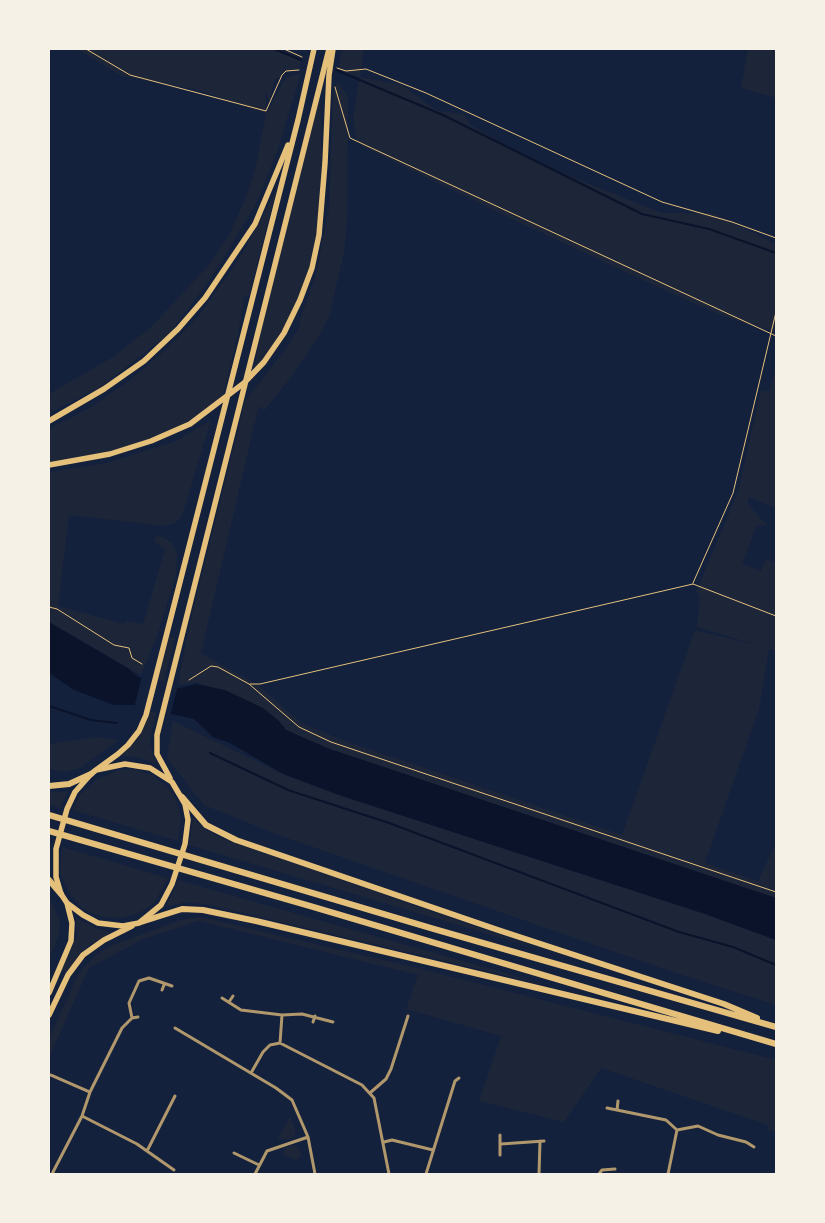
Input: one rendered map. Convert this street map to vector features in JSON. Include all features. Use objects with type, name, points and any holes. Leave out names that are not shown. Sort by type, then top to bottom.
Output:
[{"type":"highway","points":[[49,786],[69,784],[93,772]]},
{"type":"highway","points":[[182,797],[206,825],[228,837],[525,939],[724,1004],[776,1027]]},
{"type":"highway","points":[[49,815],[776,1027]]},
{"type":"highway","points":[[49,832],[310,906],[776,1044]]},
{"type":"highway","points":[[49,880],[61,894]]},
{"type":"highway","points":[[140,923],[182,910],[203,910],[266,923],[670,1021],[756,1038]]},
{"type":"main road","points":[[140,923],[123,926],[98,923],[82,915],[67,903],[61,894],[54,866],[56,849],[71,798],[93,772],[128,745],[139,730],[146,715],[298,120],[314,49]]},
{"type":"main road","points":[[49,1015],[68,975],[83,955],[104,940],[140,923],[157,910],[165,899],[185,844],[188,820],[182,797],[156,750],[160,722],[329,49]]},
{"type":"main road","points":[[49,465],[110,454],[152,441],[190,424],[244,383],[264,362],[284,333],[296,309],[312,268],[318,235],[325,163],[328,91],[333,49]]},
{"type":"main road","points":[[49,421],[104,389],[144,361],[178,329],[205,298],[255,224],[298,120]]},
{"type":"main road","points":[[93,772],[125,764],[144,766],[162,774],[176,786]]},
{"type":"main road","points":[[49,993],[71,941],[72,923],[67,903]]},
{"type":"street","points":[[132,1018],[129,1003],[139,981],[149,978],[164,985],[172,986]]},
{"type":"street","points":[[162,990],[164,985]]},
{"type":"street","points":[[229,1002],[233,996]]},
{"type":"street","points":[[222,998],[241,1010],[282,1015],[315,1016],[333,1022]]},
{"type":"street","points":[[280,1043],[282,1015]]},
{"type":"street","points":[[313,1022],[315,1016]]},
{"type":"street","points":[[370,1092],[386,1079],[392,1069],[408,1016]]},
{"type":"street","points":[[52,1174],[82,1116],[90,1092],[122,1028],[132,1018],[138,1017]]},
{"type":"street","points":[[175,1028],[251,1073],[292,1100],[308,1137],[315,1174]]},
{"type":"street","points":[[251,1073],[264,1052],[270,1046],[280,1043],[354,1081],[370,1092],[374,1098],[390,1174]]},
{"type":"street","points":[[51,1075],[90,1092]]},
{"type":"street","points":[[426,1174],[455,1081],[459,1078]]},
{"type":"street","points":[[148,1151],[175,1096]]},
{"type":"street","points":[[617,1110],[618,1101]]},
{"type":"street","points":[[607,1108],[666,1120],[677,1130]]},
{"type":"street","points":[[82,1116],[148,1151],[174,1170]]},
{"type":"street","points":[[677,1130],[698,1126],[718,1136],[746,1142],[754,1147]]},
{"type":"street","points":[[668,1174],[677,1130]]},
{"type":"street","points":[[500,1135],[500,1155]]},
{"type":"street","points":[[255,1174],[267,1151],[308,1137]]},
{"type":"street","points":[[384,1142],[392,1140],[433,1150]]},
{"type":"street","points":[[501,1144],[542,1141],[539,1174]]},
{"type":"street","points":[[234,1153],[259,1165]]},
{"type":"street","points":[[599,1174],[602,1170],[615,1169]]},
{"type":"path","points":[[86,49],[130,75],[266,111],[282,75],[286,71],[298,70]]},
{"type":"path","points":[[284,49],[302,56]]},
{"type":"path","points":[[336,68],[346,71],[366,69],[426,93],[662,202],[732,222],[776,238]]},
{"type":"path","points":[[334,84],[350,138],[776,336]]},
{"type":"path","points":[[693,584],[733,493],[776,312]]},
{"type":"path","points":[[249,684],[260,684],[693,584],[776,616]]},
{"type":"path","points":[[49,607],[57,609],[114,645],[129,648],[132,658],[142,664]]},
{"type":"path","points":[[189,680],[211,666],[218,667],[249,684],[295,724],[331,742],[776,892]]},
{"type":"shaded area","points":[[77,49],[282,49],[302,59],[297,71],[287,72],[274,81],[270,100],[265,88],[267,112],[286,77],[301,73],[277,152],[256,204],[211,278],[169,334],[99,388],[49,413],[49,394],[113,357],[151,327],[208,266],[229,235],[244,202],[255,171],[266,114],[199,90],[122,76]]},
{"type":"shaded area","points":[[342,49],[364,49],[360,77],[338,70]]},
{"type":"shaded area","points":[[748,49],[776,49],[776,98],[741,88]]},
{"type":"shaded area","points":[[360,77],[402,85],[436,110],[465,115],[471,125],[534,162],[662,213],[712,213],[776,244],[776,332],[723,316],[660,288],[362,146],[356,139],[353,117]]},
{"type":"shaded area","points":[[337,81],[348,97],[347,219],[344,253],[329,317],[319,336],[291,377],[264,411],[262,406],[258,409],[201,653],[259,686],[302,723],[342,740],[622,835],[695,630],[760,646],[697,627],[700,595],[696,592],[738,492],[761,390],[769,392],[776,366],[776,508],[749,497],[747,503],[768,526],[757,525],[742,564],[761,571],[766,559],[776,563],[776,651],[769,649],[759,709],[705,863],[758,881],[776,843],[776,898],[327,748],[286,730],[279,721],[225,690],[218,690],[196,682],[178,685],[189,626],[245,401],[285,350],[300,326],[299,323],[315,278],[329,209],[333,96]]},
{"type":"shaded area","points":[[320,96],[322,168],[319,221],[308,274],[294,311],[268,352],[254,369],[258,344]]},
{"type":"shaded area","points":[[276,191],[249,296],[244,297],[238,334],[223,396],[187,422],[164,434],[107,452],[49,462],[49,429],[91,407],[130,380],[161,354],[197,318],[238,261]]},
{"type":"shaded area","points":[[211,420],[182,516],[175,523],[164,526],[69,515],[58,606],[124,624],[127,621],[143,624],[165,550],[155,542],[155,537],[163,537],[172,543],[177,553],[176,575],[157,636],[141,675],[49,622],[49,472],[106,463],[174,442]]},
{"type":"shaded area","points":[[49,622],[129,669],[138,677],[180,688],[196,684],[225,690],[263,708],[279,721],[286,730],[327,748],[776,898],[776,940],[705,914],[339,795],[283,774],[230,743],[213,737],[194,719],[133,705],[114,705],[74,690],[49,673]]},
{"type":"shaded area","points":[[169,636],[175,638],[150,737],[150,745],[156,763],[136,757],[121,756],[136,741],[147,721]]},
{"type":"shaded area","points":[[173,721],[283,774],[339,795],[705,914],[776,940],[776,1005],[670,971],[281,836],[204,805],[167,758]]},
{"type":"shaded area","points":[[99,737],[119,740],[80,768],[64,772],[49,769],[49,744]]},
{"type":"shaded area","points":[[132,769],[153,775],[169,789],[175,798],[181,817],[178,841],[72,810],[80,795],[97,779],[120,770]]},
{"type":"shaded area","points":[[49,792],[67,792],[61,808],[49,805]]},
{"type":"shaded area","points":[[193,818],[206,830],[223,839],[552,953],[189,845]]},
{"type":"shaded area","points":[[62,847],[168,878],[155,902],[141,912],[122,918],[102,917],[83,909],[69,893],[60,873]]},
{"type":"shaded area","points":[[178,880],[554,987],[205,904],[186,902],[166,907]]},
{"type":"shaded area","points":[[49,896],[60,922],[58,937],[49,959]]},
{"type":"shaded area","points":[[201,917],[422,969],[776,1060],[776,1132],[768,1130],[768,1125],[601,1068],[564,1122],[479,1101],[501,1036],[406,1009],[418,975],[199,921],[143,939],[89,968],[49,1058],[49,1038],[79,973],[96,955],[108,947],[180,920]]},
{"type":"shaded area","points":[[76,918],[98,929],[112,932],[88,946],[66,973],[62,970],[77,936]]},
{"type":"shaded area","points":[[290,1116],[296,1131],[293,1138],[277,1140]]},
{"type":"shaded area","points":[[293,1145],[299,1148],[302,1156],[296,1160],[282,1154],[286,1147]]},
{"type":"pier","points":[[142,676],[178,685],[170,716],[134,708]]},
{"type":"waterway","points":[[274,49],[301,60]]},
{"type":"waterway","points":[[336,70],[443,115],[642,214],[709,229],[776,253]]},
{"type":"waterway","points":[[49,706],[91,720],[117,723]]},
{"type":"waterway","points":[[210,753],[288,790],[389,823],[679,932],[733,947],[776,965]]}]
